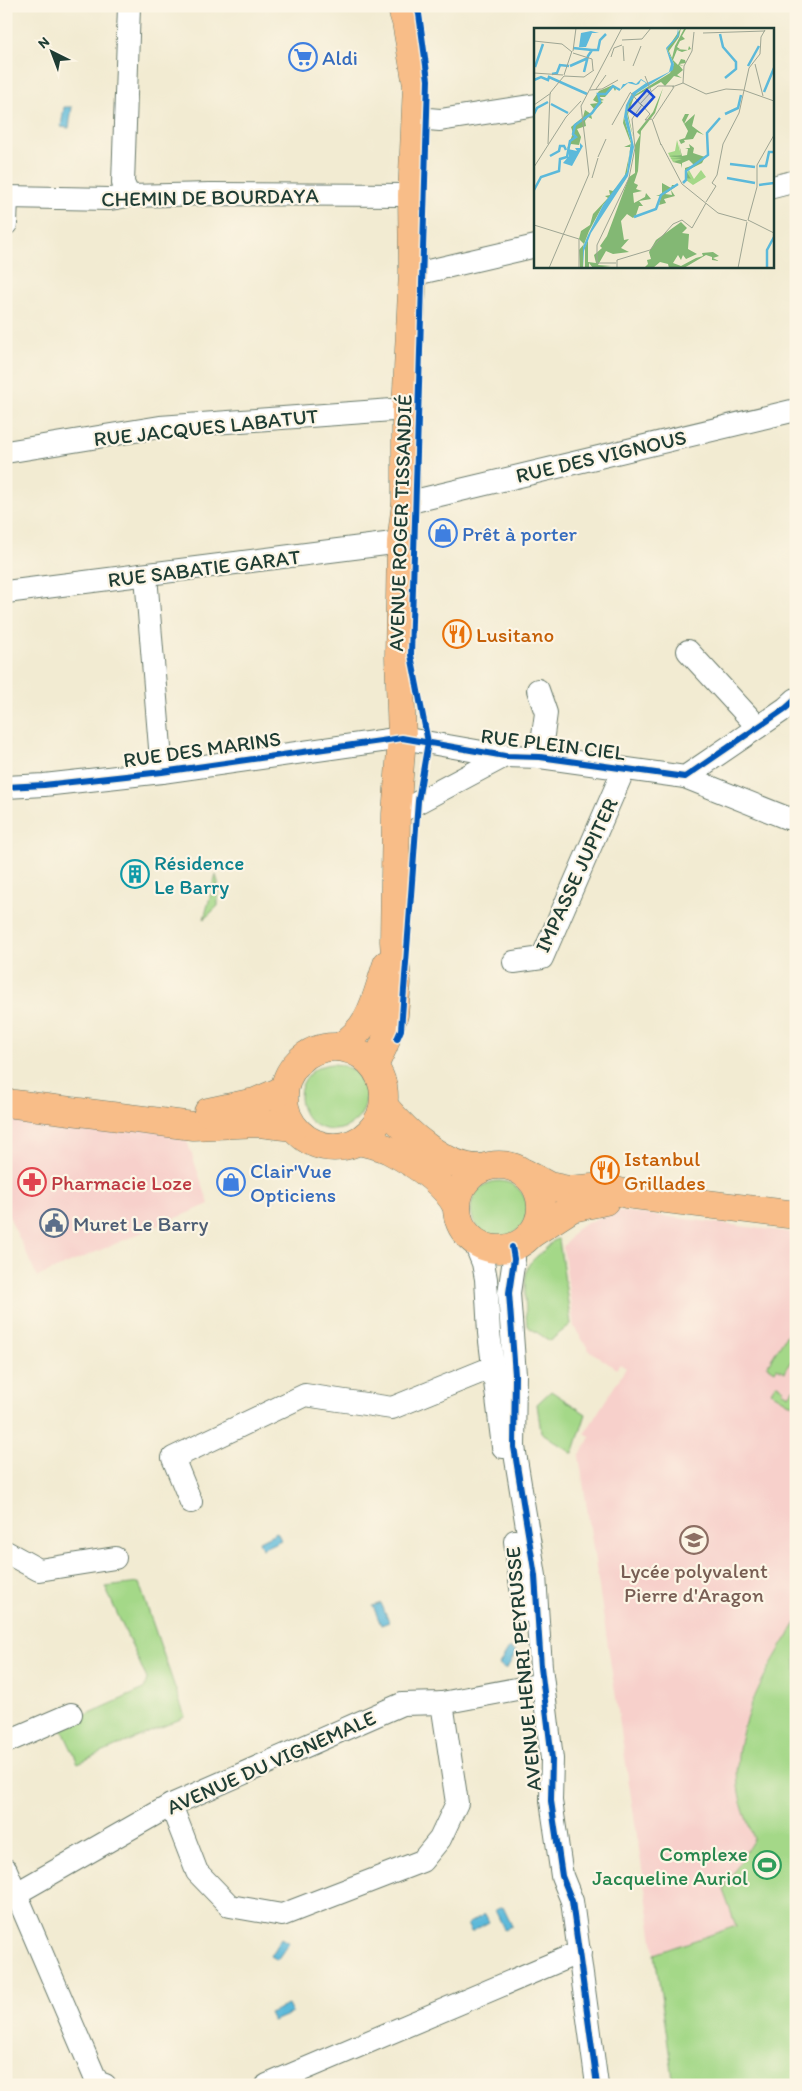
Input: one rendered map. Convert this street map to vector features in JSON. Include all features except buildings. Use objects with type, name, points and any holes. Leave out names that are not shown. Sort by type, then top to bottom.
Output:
[{"type":"main road","name":"AVENUE ROGER TISSANDIÉ","points":[[374,1066],[384,1045],[394,1015],[398,983],[394,941],[396,814],[402,738],[399,657],[401,542],[406,503],[406,409],[413,272],[412,195],[417,85],[406,22],[401,6]]},
{"type":"main road","name":"AVENUE ROGER TISSANDIÉ","points":[[340,1047],[364,1026],[374,1007],[394,941]]},
{"type":"main road","points":[[340,1047],[356,1051],[374,1066],[384,1088],[384,1106],[377,1124],[366,1136],[359,1141],[335,1148],[323,1146],[307,1139],[293,1127],[284,1105],[283,1090],[292,1070],[299,1061],[320,1049],[340,1047]]},
{"type":"main road","points":[[158,1122],[193,1113],[217,1111],[255,1102],[283,1090]]},
{"type":"main road","points":[[6,1103],[193,1126],[259,1124],[293,1127]]},
{"type":"main road","points":[[384,1106],[402,1128],[449,1161],[470,1169],[505,1165],[515,1168],[549,1186],[568,1190],[604,1187],[626,1194],[796,1215]]},
{"type":"main road","points":[[359,1141],[388,1149],[436,1180],[453,1199],[460,1224],[466,1233],[474,1241],[492,1249],[522,1240],[572,1208],[609,1200],[626,1194]]},
{"type":"main road","points":[[457,1208],[460,1191],[465,1182],[483,1168]]},
{"type":"main road","points":[[522,1240],[541,1213],[538,1191],[525,1173]]},
{"type":"street","points":[[129,6],[123,183],[129,196]]},
{"type":"street","points":[[416,118],[440,120],[534,105]]},
{"type":"street","points":[[774,187],[796,181]]},
{"type":"street","name":"CHEMIN DE BOURDAYA","points":[[6,224],[7,197],[110,199],[129,196],[210,194],[412,195]]},
{"type":"street","points":[[413,272],[424,272],[534,246]]},
{"type":"street","name":"RUE JACQUES LABATUT","points":[[6,452],[160,427],[406,409]]},
{"type":"street","name":"RUE DES VIGNOUS","points":[[406,503],[796,410]]},
{"type":"street","name":"RUE SABATIE GARAT","points":[[6,592],[146,576],[401,542]]},
{"type":"street","points":[[146,576],[162,772]]},
{"type":"street","points":[[688,651],[758,727]]},
{"type":"street","points":[[538,690],[546,713],[540,757]]},
{"type":"street","points":[[685,777],[786,708],[796,699]]},
{"type":"street","name":"RUE PLEIN CIEL","points":[[402,738],[505,756],[540,757],[685,777],[787,818],[796,817]]},
{"type":"street","name":"RUE DES MARINS","points":[[6,787],[44,786],[162,772],[402,738]]},
{"type":"street","name":"RUE PLEIN CIEL","points":[[396,814],[505,756]]},
{"type":"street","name":"IMPASSE JUPITER","points":[[514,962],[542,958],[624,769]]},
{"type":"street","name":"AVENUE HENRI PEYRUSSE","points":[[522,1240],[514,1259],[509,1293],[516,1375],[514,1447],[535,1576],[542,1676],[552,1759],[564,1800],[574,1872],[572,1901],[597,2085]]},
{"type":"street","name":"AVENUE HENRI PEYRUSSE","points":[[474,1241],[483,1264],[486,1280],[488,1333],[523,1607],[542,1676]]},
{"type":"street","points":[[191,1502],[173,1458],[305,1395],[392,1408],[493,1367]]},
{"type":"street","points":[[6,1552],[39,1570],[115,1558]]},
{"type":"street","name":"AVENUE DU VIGNEMALE","points":[[17,1893],[170,1804],[402,1704],[442,1703],[542,1676]]},
{"type":"street","points":[[170,1804],[197,1872],[230,1906],[282,1915],[422,1862],[440,1839],[457,1803],[442,1703]]},
{"type":"street","points":[[6,1742],[70,1714]]},
{"type":"street","points":[[6,1870],[97,2082],[106,2085]]},
{"type":"street","points":[[267,2085],[580,1952]]},
{"type":"shaded area","points":[[6,1109],[185,1135],[209,1204],[37,1277],[6,1210]]},
{"type":"shaded area","name":"Lycée polyvalent Pierre d'Aragon","points":[[614,1210],[796,1233],[796,1623],[767,1669],[750,1706],[742,1734],[738,1759],[741,1803],[754,1839],[723,1890],[736,1926],[655,1954],[579,1456],[591,1437],[585,1433],[626,1368],[620,1364],[616,1369],[589,1350],[574,1327],[563,1247],[577,1228]]},
{"type":"green space","points":[[216,875],[218,882],[218,906],[204,919]]},
{"type":"green space","points":[[326,1064],[340,1064],[352,1069],[361,1078],[366,1090],[364,1110],[357,1121],[340,1130],[326,1130],[314,1125],[305,1116],[300,1104],[300,1090],[305,1078],[314,1069]]},
{"type":"green space","points":[[493,1181],[505,1181],[515,1185],[523,1193],[527,1209],[523,1225],[515,1233],[505,1237],[493,1237],[483,1233],[475,1225],[471,1215],[471,1203],[475,1193],[483,1185]]},
{"type":"green space","points":[[557,1239],[559,1240],[571,1324],[550,1341],[527,1326],[525,1284],[530,1263]]},
{"type":"green space","points":[[789,1331],[796,1335],[796,1364],[791,1361],[784,1372],[777,1368],[775,1371],[767,1366]]},
{"type":"green space","points":[[776,1384],[789,1395],[794,1388],[796,1389],[796,1407],[771,1392]]},
{"type":"green space","points":[[551,1391],[586,1414],[573,1454],[541,1432],[537,1404]]},
{"type":"green space","points":[[139,1583],[185,1717],[78,1763],[62,1729],[54,1729],[144,1689],[147,1679],[105,1587]]},
{"type":"green space","name":"Complexe Jacqueline Auriol","points":[[796,1623],[796,2085],[674,2085],[655,1954],[736,1926],[723,1890],[754,1839],[741,1802],[737,1778],[738,1754],[750,1708],[771,1664]]},
{"type":"water","points":[[64,107],[72,107],[69,128],[61,127]]},
{"type":"water","points":[[277,1532],[281,1540],[262,1549],[259,1541]]},
{"type":"water","points":[[381,1603],[389,1622],[381,1625],[373,1606]]},
{"type":"water","points":[[509,1648],[516,1652],[506,1670],[499,1665]]},
{"type":"water","points":[[503,1907],[512,1926],[504,1929],[495,1910]]},
{"type":"water","points":[[485,1914],[489,1922],[471,1932],[467,1924]]},
{"type":"water","points":[[281,1938],[289,1943],[277,1960],[270,1956]]},
{"type":"water","points":[[288,2005],[292,2013],[273,2021],[269,2013]]},
{"type":"cycle path","points":[[397,1039],[401,1030],[418,801],[428,742],[411,655],[428,80],[419,14],[416,6]]},
{"type":"cycle path","points":[[6,787],[44,785],[162,772],[402,738],[505,756],[540,757],[685,777],[786,708],[796,699]]},
{"type":"cycle path","points":[[512,1247],[514,1259],[509,1293],[515,1375],[514,1447],[535,1576],[541,1667],[552,1759],[551,1801],[562,1876],[572,1901],[597,2085]]},
{"type":"place","name":"Aldi","points":[[303,57]]},
{"type":"place","name":"Prêt à porter","points":[[443,533]]},
{"type":"place","name":"Lusitano","points":[[457,634]]},
{"type":"place","name":"Résidence Le Barry","points":[[135,874]]},
{"type":"place","name":"Istanbul Grillades","points":[[605,1170]]},
{"type":"place","name":"Pharmacie Loze","points":[[32,1182]]},
{"type":"place","name":"Clair'Vue Opticiens","points":[[231,1182]]},
{"type":"place","name":"Muret Le Barry","points":[[54,1223]]},
{"type":"place","name":"Lycée polyvalent Pierre d'Aragon","points":[[694,1540]]},
{"type":"place","name":"Complexe Jacqueline Auriol","points":[[767,1865]]}]
